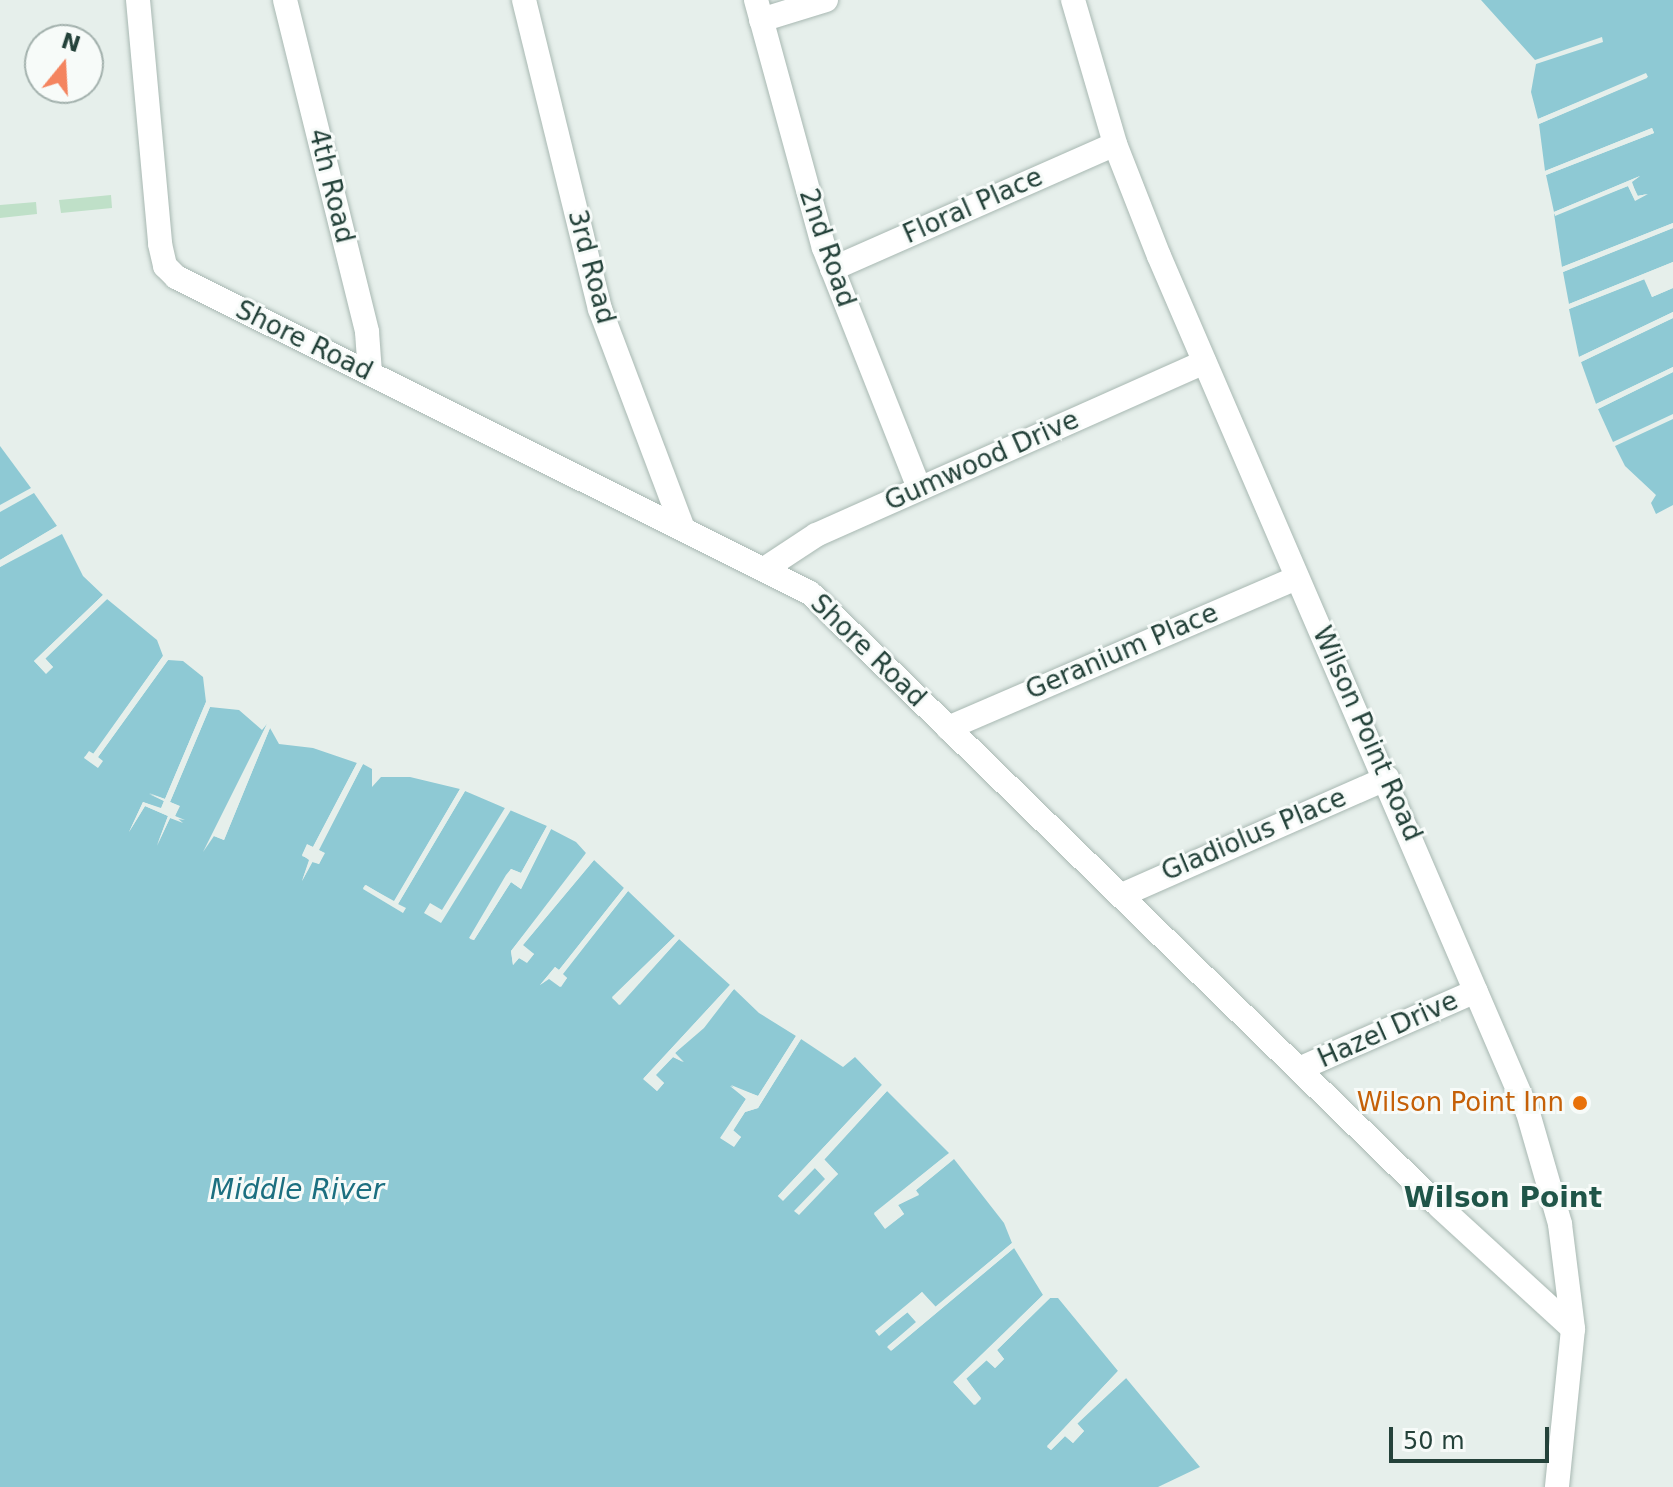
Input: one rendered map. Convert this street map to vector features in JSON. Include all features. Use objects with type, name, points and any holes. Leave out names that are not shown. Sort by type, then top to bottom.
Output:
[{"type":"street","name":"Shore Road","points":[[138,0],[165,266],[191,286],[682,526],[810,593],[1299,1069],[1573,1329]]},
{"type":"street","name":"4th Road","points":[[285,0],[367,332],[370,373]]},
{"type":"street","name":"3rd Road","points":[[524,0],[600,309],[682,526]]},
{"type":"street","points":[[759,10],[826,0]]},
{"type":"street","name":"Wilson Point Road","points":[[1073,0],[1115,144],[1204,362],[1387,778],[1543,1160],[1566,1255],[1573,1329],[1557,1487]]},
{"type":"street","name":"2nd Road","points":[[759,10],[832,269],[919,488]]},
{"type":"street","name":"Floral Place","points":[[832,269],[1115,144]]},
{"type":"street","name":"Gumwood Drive","points":[[766,568],[790,547],[1204,362]]},
{"type":"street","name":"Geranium Place","points":[[948,728],[1297,578]]},
{"type":"street","name":"Gladiolus Place","points":[[1122,895],[1387,778]]},
{"type":"street","name":"Hazel Drive","points":[[1299,1069],[1476,991]]},
{"type":"green space","points":[[111,195],[112,208],[61,213],[59,200]]},
{"type":"green space","points":[[36,202],[37,214],[0,218],[0,205]]},
{"type":"water","points":[[1481,0],[1673,0],[1673,223],[1562,267],[1554,214],[1628,186],[1635,200],[1647,194],[1638,196],[1631,182],[1640,176],[1554,212],[1546,175],[1654,133],[1652,128],[1545,171],[1539,124],[1647,78],[1646,74],[1538,119],[1531,92],[1536,64],[1603,42],[1602,37],[1535,60]]},
{"type":"water","points":[[1673,228],[1673,262],[1569,304],[1563,272]]},
{"type":"water","points":[[1645,279],[1652,297],[1673,288],[1673,312],[1579,357],[1569,309]]},
{"type":"water","points":[[1673,318],[1673,367],[1596,404],[1581,362]]},
{"type":"water","points":[[1673,372],[1673,414],[1613,442],[1598,409]]},
{"type":"water","points":[[1673,419],[1673,505],[1656,514],[1651,503],[1656,495],[1625,466],[1615,446]]},
{"type":"water","points":[[0,446],[31,488],[0,505]]},
{"type":"water","points":[[34,493],[57,526],[0,560],[0,512]]},
{"type":"water","name":"Middle River","points":[[56,534],[62,534],[83,576],[103,595],[34,661],[46,673],[53,667],[45,659],[107,599],[157,640],[163,656],[93,754],[84,757],[98,767],[98,757],[168,660],[183,661],[203,677],[206,702],[165,799],[149,794],[164,801],[161,809],[143,802],[129,832],[145,806],[168,816],[157,845],[170,818],[183,823],[175,816],[179,806],[170,802],[210,707],[239,710],[262,730],[267,724],[214,836],[224,840],[270,728],[279,744],[313,748],[357,763],[313,847],[307,845],[302,856],[310,859],[302,881],[313,861],[319,864],[324,853],[318,850],[363,764],[372,769],[372,787],[381,777],[410,777],[460,789],[394,902],[366,885],[363,888],[398,904],[465,791],[547,826],[521,873],[511,869],[470,939],[474,940],[511,882],[521,889],[551,829],[576,842],[586,853],[584,859],[511,951],[513,965],[519,958],[527,962],[534,954],[522,946],[594,860],[624,888],[559,970],[555,967],[540,985],[549,978],[561,987],[567,978],[562,974],[628,891],[675,936],[612,997],[619,1005],[679,939],[730,985],[644,1078],[657,1091],[664,1083],[655,1075],[673,1057],[683,1062],[675,1053],[734,989],[759,1013],[796,1036],[758,1096],[730,1086],[746,1099],[721,1138],[734,1146],[741,1137],[733,1131],[745,1112],[758,1108],[801,1039],[843,1067],[855,1057],[882,1085],[778,1196],[783,1200],[814,1167],[826,1179],[795,1211],[838,1174],[824,1160],[887,1091],[949,1153],[874,1213],[885,1228],[904,1214],[898,1205],[919,1194],[915,1191],[954,1159],[1004,1223],[1012,1243],[935,1307],[922,1292],[879,1335],[908,1312],[917,1323],[888,1346],[892,1350],[1014,1248],[1043,1295],[954,1383],[974,1405],[981,1398],[966,1379],[987,1360],[995,1368],[1004,1359],[997,1350],[1050,1298],[1058,1298],[1118,1371],[1047,1446],[1051,1450],[1065,1436],[1073,1443],[1084,1431],[1077,1424],[1126,1378],[1200,1467],[1158,1487],[0,1487],[0,567]]},
{"type":"pier","points":[[1646,73],[1648,77],[1539,124],[1538,119]]},
{"type":"pier","points":[[1652,128],[1654,133],[1546,175],[1545,171]]},
{"type":"pier","points":[[1640,176],[1632,182],[1637,196],[1648,194],[1635,201],[1628,186],[1555,216],[1554,212]]},
{"type":"pier","points":[[1673,223],[1673,228],[1563,272],[1562,267]]},
{"type":"pier","points":[[1673,262],[1673,269],[1659,275],[1664,289],[1673,288],[1652,297],[1644,279],[1569,309],[1569,304]]},
{"type":"pier","points":[[1673,312],[1673,318],[1581,362],[1579,357]]},
{"type":"pier","points":[[1673,367],[1673,372],[1598,409],[1596,404]]},
{"type":"pier","points":[[57,526],[62,534],[0,567],[0,560]]},
{"type":"pier","points":[[103,595],[107,599],[45,658],[53,667],[46,674],[34,661]]},
{"type":"pier","points":[[163,656],[168,660],[98,757],[103,761],[98,768],[84,758],[89,751],[94,754]]},
{"type":"pier","points":[[206,702],[210,707],[170,802],[180,806],[175,816],[185,820],[170,818],[157,846],[168,816],[145,806],[129,832],[143,802],[161,808],[164,801],[149,793],[165,799]]},
{"type":"pier","points":[[267,724],[270,728],[224,840],[214,836],[203,852]]},
{"type":"pier","points":[[357,763],[363,764],[319,850],[325,853],[319,864],[312,862],[302,881],[309,860],[302,855],[307,844],[313,847]]},
{"type":"pier","points":[[460,789],[465,791],[398,904],[406,908],[403,913],[363,889],[365,885],[394,901]]},
{"type":"pier","points":[[508,803],[514,805],[441,923],[424,913],[430,903],[442,910]]},
{"type":"pier","points":[[547,826],[551,829],[521,889],[511,882],[474,940],[469,938],[506,875],[511,869],[521,873]]},
{"type":"pier","points":[[586,853],[594,860],[523,945],[534,954],[527,963],[519,958],[513,965],[511,951]]},
{"type":"pier","points":[[624,888],[628,891],[563,974],[567,978],[560,987],[549,979],[540,985],[555,967],[559,970]]},
{"type":"pier","points":[[675,936],[679,939],[620,1005],[612,998]]},
{"type":"pier","points":[[730,985],[734,989],[704,1028],[675,1053],[684,1062],[673,1057],[656,1075],[664,1083],[657,1091],[643,1079]]},
{"type":"pier","points":[[796,1036],[801,1039],[758,1108],[745,1112],[733,1130],[741,1137],[734,1147],[720,1138],[746,1099],[731,1085],[758,1096]]},
{"type":"pier","points":[[882,1085],[887,1091],[824,1159],[838,1174],[799,1215],[794,1211],[825,1179],[815,1168],[783,1201],[778,1196]]},
{"type":"pier","points":[[949,1153],[879,1214],[886,1223],[899,1213],[895,1202],[913,1194],[913,1188],[954,1159],[916,1190],[919,1195],[898,1205],[904,1214],[885,1229],[874,1214]]},
{"type":"pier","points":[[1012,1243],[1014,1248],[891,1351],[887,1347],[916,1322],[907,1312],[879,1336],[875,1331],[922,1292],[936,1307]]},
{"type":"pier","points":[[1043,1295],[1050,1298],[997,1350],[1004,1359],[995,1368],[986,1360],[966,1378],[981,1399],[975,1405],[953,1382]]},
{"type":"pier","points":[[1118,1371],[1126,1378],[1077,1423],[1084,1431],[1073,1443],[1065,1436],[1051,1450],[1047,1447]]},
{"type":"place","name":"Wilson Point Inn","points":[[1580,1103]]},
{"type":"district","name":"Wilson Point","points":[[1503,1198]]}]
